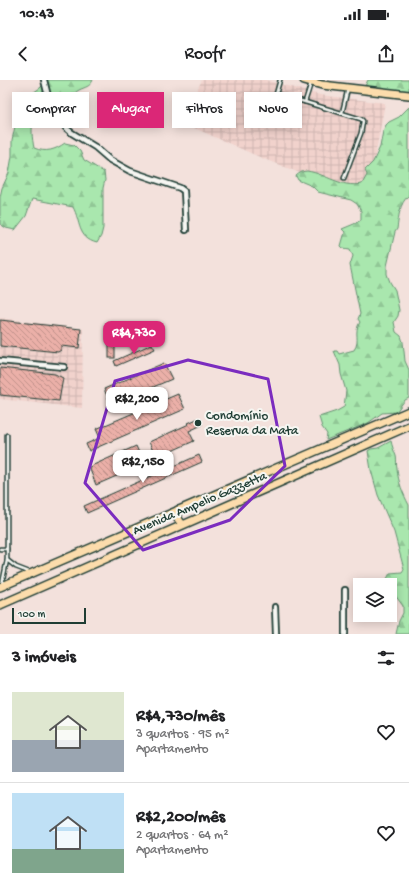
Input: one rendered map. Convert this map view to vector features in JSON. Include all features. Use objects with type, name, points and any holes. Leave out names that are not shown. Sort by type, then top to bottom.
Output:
[{"type":"main road","points":[[304,80],[348,88],[409,95]]},
{"type":"main road","name":"Avenida Ampelio Gazzetta","points":[[1,587],[409,411]]},
{"type":"main road","name":"Avenida Ampelio Gazzetta","points":[[0,604],[409,426]]},
{"type":"main road","points":[[178,510],[178,520],[182,524]]},
{"type":"street","points":[[44,80],[49,100],[66,128],[72,133],[96,147],[110,160],[130,171],[180,188],[184,191],[186,230]]},
{"type":"street","points":[[0,361],[64,367]]},
{"type":"street","points":[[345,634],[346,590]]},
{"type":"street","points":[[275,607],[276,634]]},
{"type":"lane","points":[[280,80],[276,94],[342,113],[363,121],[364,125],[344,178]]},
{"type":"lane","points":[[305,102],[312,82]]},
{"type":"lane","points":[[342,113],[348,88]]},
{"type":"lane","points":[[1,587],[7,560],[7,435]]},
{"type":"lane","points":[[0,549],[7,549]]},
{"type":"lane","points":[[7,560],[16,567],[33,573]]},
{"type":"highlighted area","points":[[188,360],[268,379],[285,466],[230,520],[143,550],[85,483],[115,381]]},
{"type":"shaded area","points":[[202,80],[265,80],[320,95],[385,103],[368,194],[308,176],[264,159],[194,128],[236,128],[236,92],[196,92]]},
{"type":"shaded area","points":[[0,318],[83,329],[82,408],[0,399]]},
{"type":"green space","points":[[48,80],[93,80],[90,84],[75,92],[34,92]]},
{"type":"green space","points":[[368,80],[409,80],[409,92],[365,86]]},
{"type":"green space","points":[[409,107],[409,195],[403,202],[400,210],[397,229],[387,266],[387,274],[395,290],[399,310],[398,316],[394,322],[396,332],[401,336],[403,342],[405,361],[409,370],[409,398],[405,400],[396,412],[382,413],[368,423],[326,440],[327,434],[322,427],[319,417],[344,407],[346,391],[340,365],[334,351],[337,351],[339,354],[354,350],[357,343],[357,330],[360,322],[358,319],[360,314],[350,265],[353,256],[350,249],[343,248],[341,246],[345,232],[342,229],[361,220],[361,211],[357,204],[351,200],[318,192],[312,186],[298,180],[296,176],[301,172],[307,171],[347,184],[362,184],[367,175],[365,170],[373,162],[380,147],[383,131],[386,125],[399,117]]},
{"type":"green space","points":[[15,128],[32,128],[34,148],[38,150],[46,150],[54,149],[65,143],[74,145],[80,151],[84,160],[104,172],[103,228],[97,243],[86,237],[80,229],[73,207],[32,199],[26,216],[15,230],[6,228],[0,224],[0,197],[2,188],[9,173],[12,156],[12,140]]},
{"type":"green space","points":[[391,441],[396,456],[400,483],[409,505],[409,634],[396,634],[399,621],[403,613],[403,606],[397,598],[397,578],[388,578],[390,573],[402,572],[404,569],[394,532],[378,495],[371,470],[368,451],[378,448]]},
{"type":"building","points":[[0,320],[81,329],[79,348],[61,346],[61,350],[58,352],[0,346]]},
{"type":"building","points":[[109,336],[115,336],[115,358],[109,358]]},
{"type":"building","points":[[152,344],[155,349],[116,366],[114,361]]},
{"type":"building","points":[[164,363],[172,379],[111,405],[104,389]]},
{"type":"building","points":[[0,368],[55,374],[63,378],[59,401],[0,395]]},
{"type":"building","points":[[178,394],[185,409],[89,451],[86,444],[100,438],[96,429]]},
{"type":"building","points":[[199,418],[202,425],[189,431],[194,441],[156,458],[149,442]]},
{"type":"building","points":[[136,446],[144,464],[96,485],[89,467]]},
{"type":"building","points":[[199,455],[202,462],[87,513],[84,506]]},
{"type":"place","name":"Condomínio Reserva da Mata","points":[[198,423]]}]
